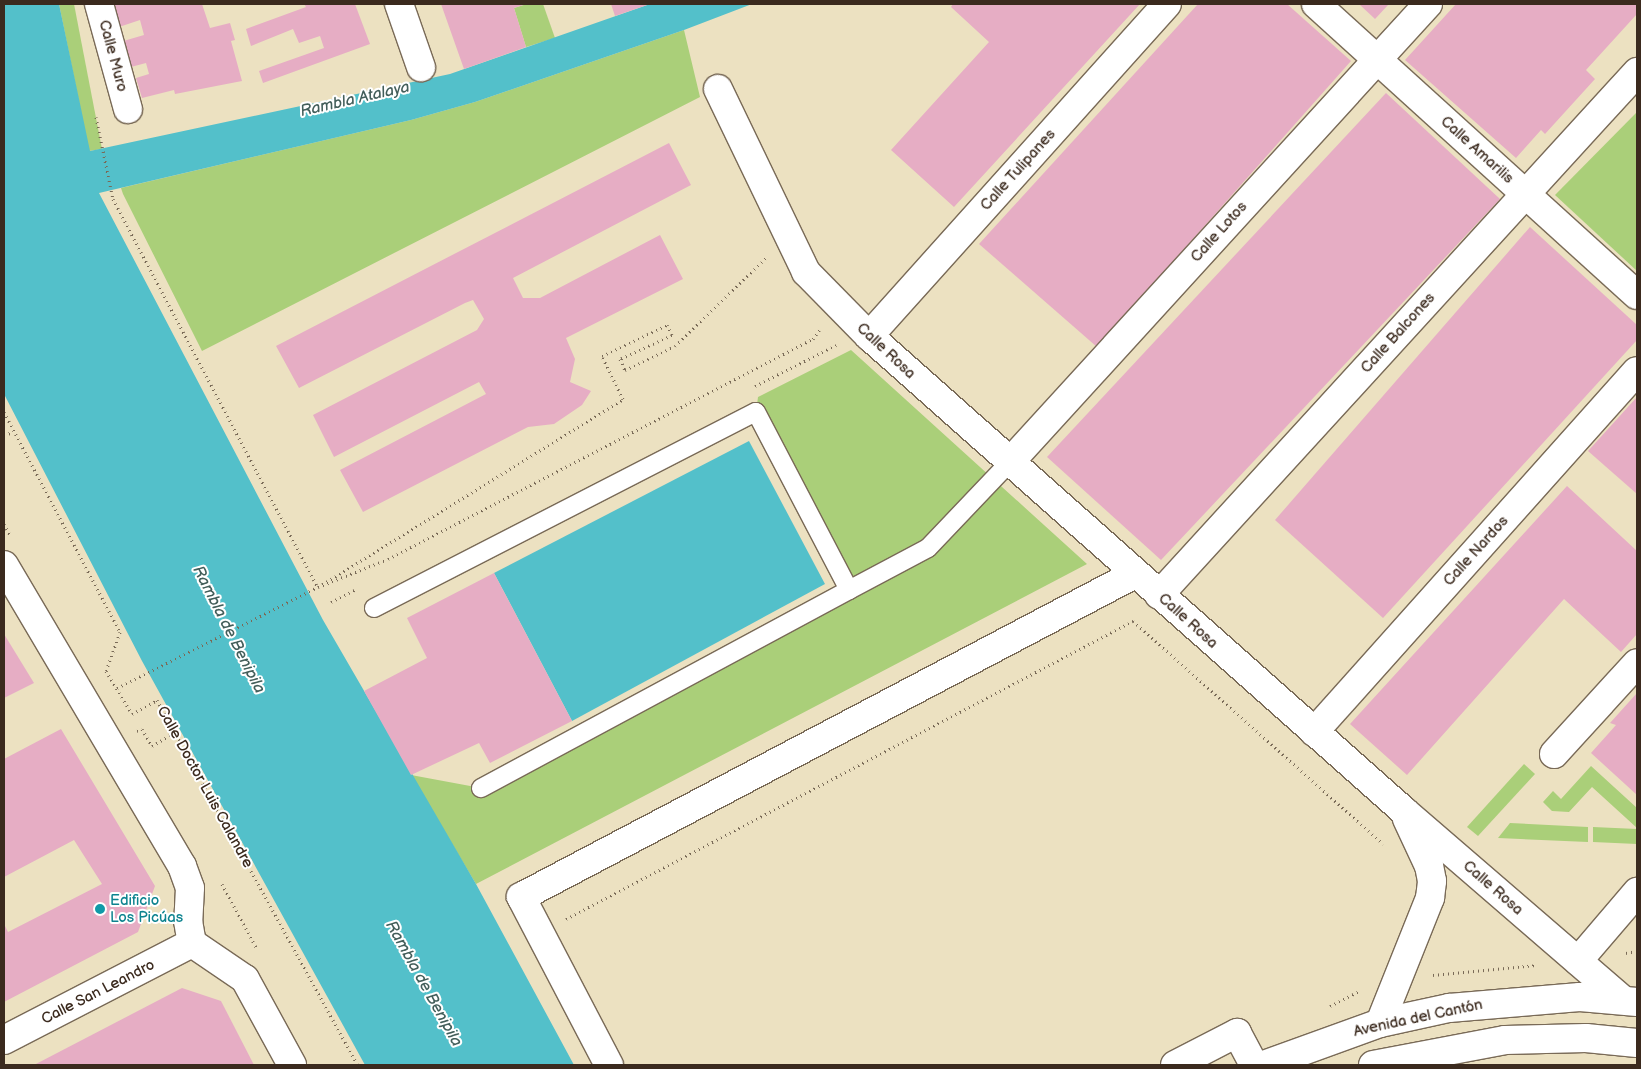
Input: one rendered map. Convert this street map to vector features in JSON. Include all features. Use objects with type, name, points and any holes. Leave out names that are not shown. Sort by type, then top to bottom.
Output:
[{"type":"street","name":"Calle Muro","points":[[99,4],[128,109]]},
{"type":"street","points":[[399,4],[421,67]]},
{"type":"street","name":"Calle Tulipanes","points":[[868,336],[1167,4]]},
{"type":"street","name":"Calle Amarilis","points":[[1316,4],[1637,295]]},
{"type":"street","name":"Calle Lotos","points":[[1010,462],[1428,4]]},
{"type":"street","name":"Calle Balcones","points":[[1159,595],[1637,72]]},
{"type":"street","name":"Calle Rosa","points":[[718,89],[806,272],[868,336],[1404,811],[1578,961],[1630,1001]]},
{"type":"street","name":"Calle Nardos","points":[[1314,732],[1637,371]]},
{"type":"street","points":[[4,565],[182,866],[190,888],[188,921],[192,943],[245,979],[292,1065]]},
{"type":"street","points":[[609,1065],[522,897],[1136,574]]},
{"type":"street","points":[[1554,754],[1637,663]]},
{"type":"street","points":[[1380,1023],[1430,898],[1432,882],[1429,866],[1404,811]]},
{"type":"street","points":[[1578,961],[1637,892]]},
{"type":"street","name":"Calle San Leandro","points":[[4,1040],[192,943]]},
{"type":"street","name":"Avenida del Cantón","points":[[1264,1065],[1380,1023],[1489,1002],[1580,997],[1630,1001]]},
{"type":"street","points":[[1175,1065],[1237,1033],[1254,1065]]},
{"type":"street","points":[[1373,1065],[1505,1040],[1586,1038],[1637,1043]]},
{"type":"lane","points":[[374,608],[756,412],[850,590]]},
{"type":"lane","points":[[481,788],[928,548],[1010,462]]},
{"type":"path","points":[[102,149],[111,190],[197,362],[318,587]]},
{"type":"path","points":[[117,688],[318,587],[623,399],[602,356],[668,325],[672,335],[620,359],[625,370],[675,346],[774,250]]},
{"type":"path","points":[[318,587],[388,560],[813,339],[822,326]]},
{"type":"path","points":[[753,388],[841,343]]},
{"type":"path","name":"Calle Doctor Luis Calandre","points":[[4,412],[120,632],[106,671],[132,714],[157,700],[358,1065]]},
{"type":"path","points":[[4,435],[13,432]]},
{"type":"path","points":[[331,602],[358,589]]},
{"type":"path","points":[[540,932],[1133,621],[1388,848]]},
{"type":"path","points":[[132,734],[142,729],[152,746],[175,732]]},
{"type":"path","points":[[1428,975],[1544,965]]},
{"type":"path","points":[[1328,1007],[1362,990],[1364,982]]},
{"type":"green space","points":[[59,4],[74,4],[102,149],[89,151]]},
{"type":"green space","points":[[527,4],[543,4],[555,38],[526,47],[514,8]]},
{"type":"green space","points":[[684,30],[700,97],[202,351],[121,188],[411,120],[475,102]]},
{"type":"green space","points":[[1637,112],[1637,271],[1555,195]]},
{"type":"green space","points":[[851,350],[1087,564],[476,884],[411,775],[481,788],[849,590],[756,412],[758,397]]},
{"type":"green space","points":[[1524,764],[1535,774],[1478,836],[1467,827]]},
{"type":"green space","points":[[1591,766],[1637,808],[1637,828],[1592,787],[1569,812],[1552,811],[1543,802],[1553,791],[1561,799]]},
{"type":"green space","points":[[1510,823],[1588,827],[1588,842],[1498,838]]},
{"type":"green space","points":[[1593,827],[1637,829],[1637,844],[1593,842]]},
{"type":"water","points":[[4,4],[59,4],[90,151],[450,74],[650,4],[752,4],[684,30],[475,102],[411,120],[99,193],[323,620],[476,884],[574,1065],[365,1065],[142,661],[4,394]]},
{"type":"water","points":[[749,441],[825,584],[572,721],[494,573]]},
{"type":"building","points":[[110,4],[202,4],[210,28],[230,23],[235,40],[231,41],[242,81],[175,94],[174,90],[142,98],[136,78],[149,74],[146,63],[127,68],[120,42],[144,35],[140,20],[116,28]]},
{"type":"building","points":[[304,4],[355,4],[370,44],[263,83],[259,71],[324,48],[320,36],[299,43],[293,29],[251,46],[246,29],[306,7]]},
{"type":"building","points":[[441,4],[526,4],[514,8],[526,47],[464,69]]},
{"type":"building","points":[[611,4],[650,4],[615,16]]},
{"type":"building","points":[[953,4],[1140,4],[954,207],[891,150],[989,42],[951,7]]},
{"type":"building","points":[[1198,4],[1287,4],[1351,61],[1097,347],[979,244]]},
{"type":"building","points":[[1359,4],[1389,4],[1375,19]]},
{"type":"building","points":[[1456,4],[1637,4],[1637,14],[1586,70],[1595,79],[1545,134],[1541,130],[1516,158],[1405,60]]},
{"type":"building","points":[[1386,93],[1500,199],[1161,560],[1047,457]]},
{"type":"building","points":[[669,143],[691,185],[513,278],[523,298],[540,298],[660,235],[683,279],[566,338],[575,359],[570,382],[591,391],[582,405],[554,424],[528,427],[363,512],[340,470],[486,394],[479,382],[334,457],[313,415],[477,330],[484,319],[473,300],[299,388],[276,346]]},
{"type":"building","points":[[1530,227],[1637,325],[1637,340],[1383,618],[1275,520]]},
{"type":"building","points":[[1637,397],[1637,494],[1588,451]]},
{"type":"building","points":[[1567,486],[1637,551],[1637,634],[1621,652],[1564,599],[1407,775],[1350,724]]},
{"type":"building","points":[[494,573],[572,721],[490,763],[479,743],[411,775],[364,691],[427,658],[407,618]]},
{"type":"building","points":[[4,634],[34,683],[4,698]]},
{"type":"building","points":[[1637,693],[1637,795],[1591,753],[1616,725],[1610,723]]},
{"type":"building","points":[[61,729],[155,886],[138,932],[4,1002],[4,924],[8,932],[102,884],[74,840],[4,877],[4,759]]},
{"type":"building","points":[[182,988],[221,1001],[254,1065],[34,1065]]},
{"type":"place","name":"Edificio Los Picúas","points":[[100,909]]},
{"type":"water label","name":"Rambla Atalaya","points":[[355,100]]},
{"type":"water label","name":"Rambla de Benipila","points":[[228,630]]},
{"type":"water label","name":"Rambla de Benipila","points":[[423,984]]}]
